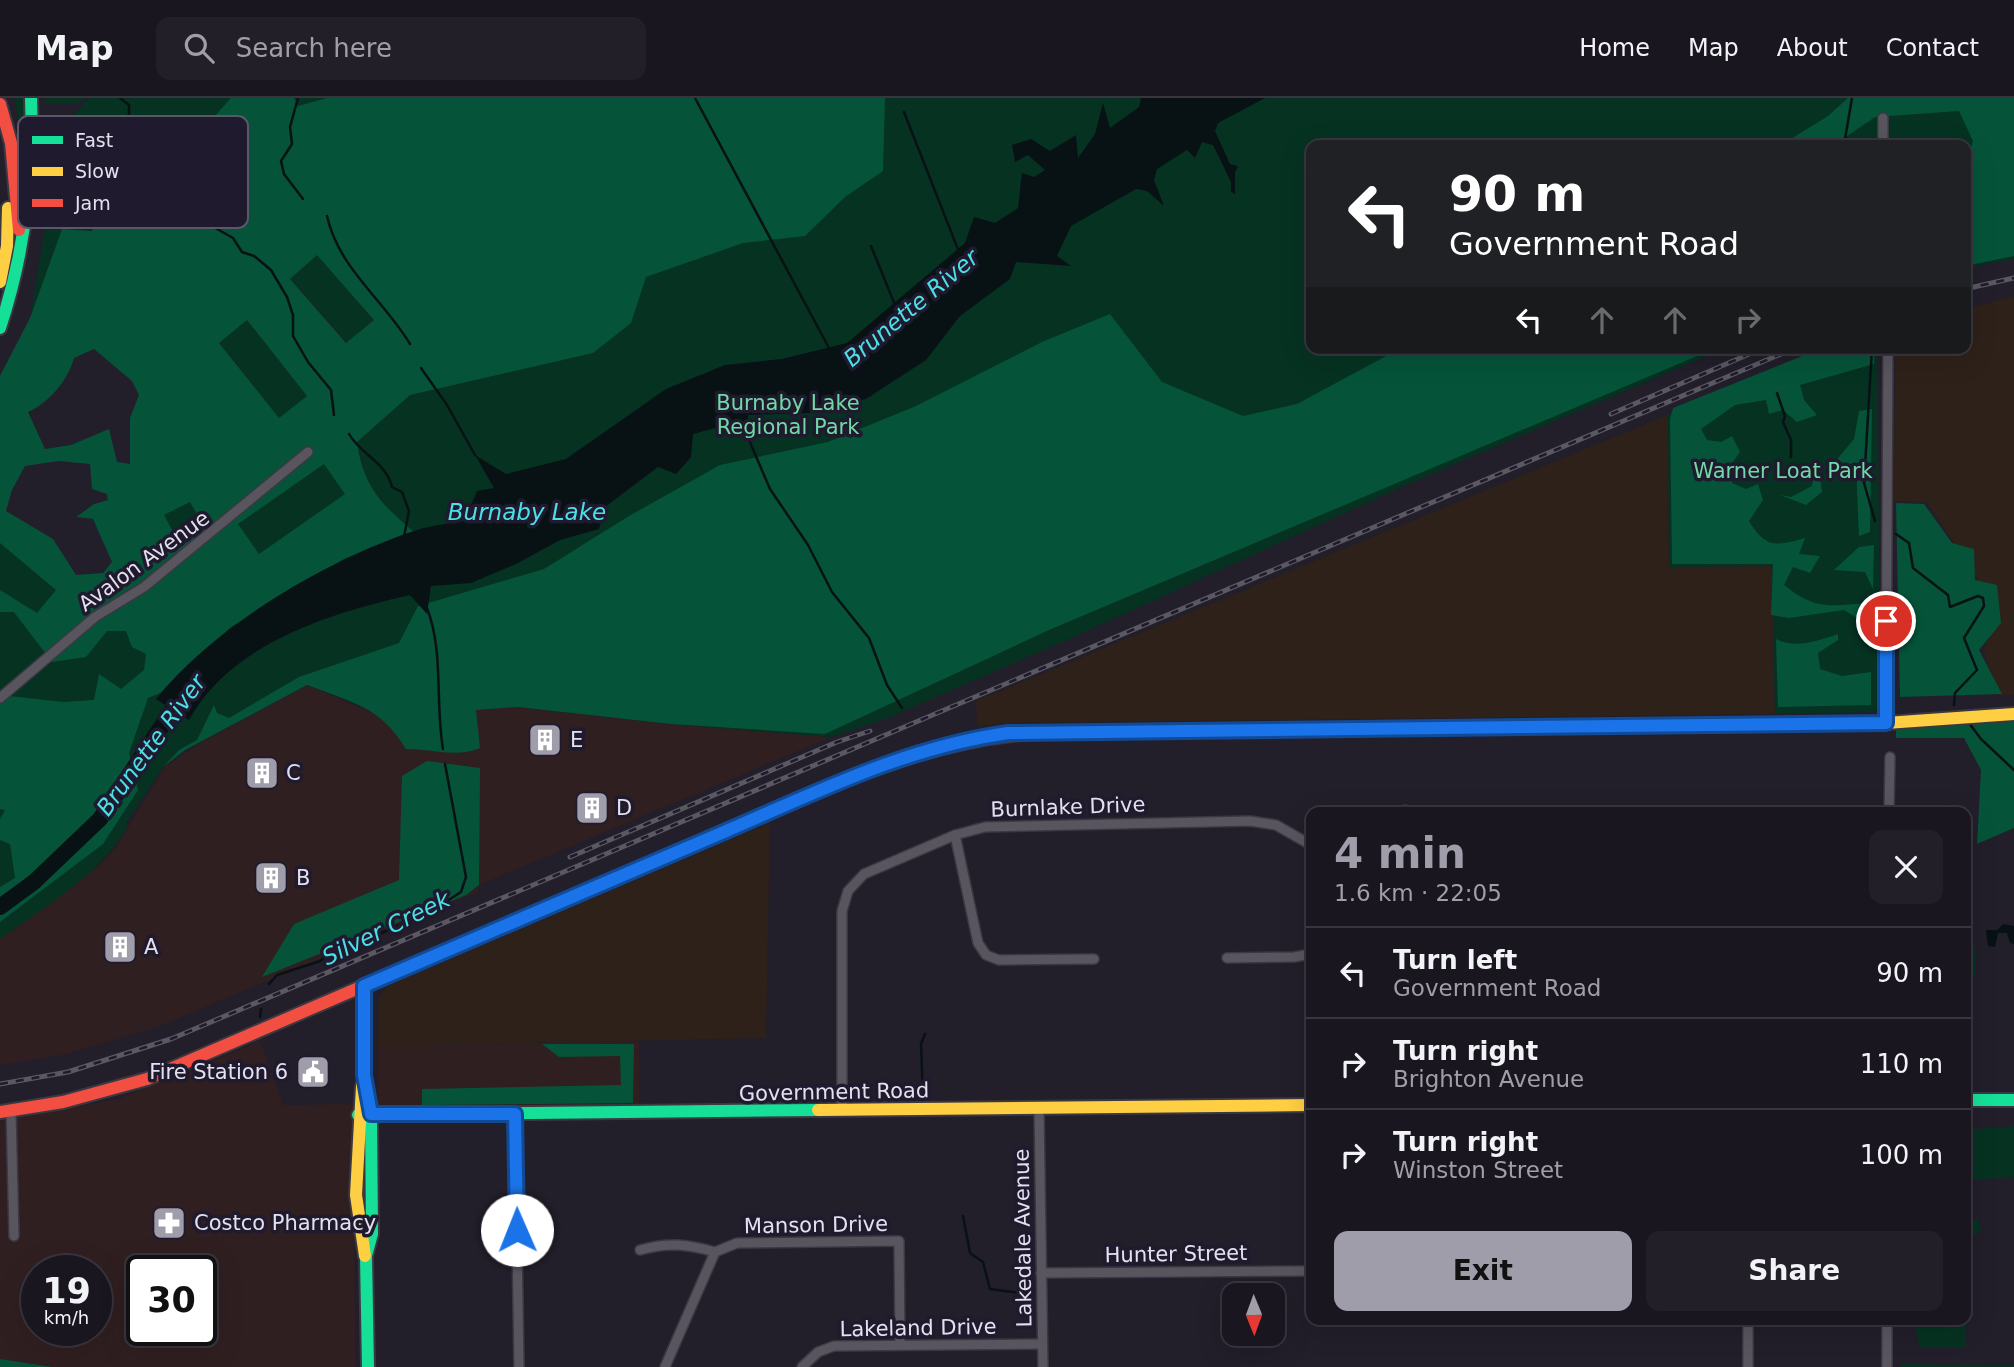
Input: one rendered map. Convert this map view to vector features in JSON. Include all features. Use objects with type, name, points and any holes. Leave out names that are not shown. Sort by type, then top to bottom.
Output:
[{"type":"main road","points":[[31,98],[31,116]]},
{"type":"main road","points":[[0,104],[11,143],[16,176],[19,264]]},
{"type":"main road","points":[[0,138],[8,188],[8,246],[1,276]]},
{"type":"main road","points":[[0,223],[1,276]]},
{"type":"main road","points":[[0,328],[19,264],[25,228]]},
{"type":"main road","points":[[6,1111],[87,1096],[147,1079],[817,790],[914,753],[964,740],[1008,733],[1886,723],[2014,714]]},
{"type":"main road","points":[[364,986],[364,1114],[372,1234],[366,1256],[368,1367]]},
{"type":"main road","points":[[1971,1100],[2014,1100]]},
{"type":"main road","name":"Government Road","points":[[364,1114],[1306,1105]]},
{"type":"street","points":[[1883,118],[1883,140]]},
{"type":"street","points":[[1886,723],[1888,354]]},
{"type":"street","name":"Avalon Avenue","points":[[0,698],[95,617],[144,587],[309,453]]},
{"type":"street","points":[[1889,807],[1890,757]]},
{"type":"street","name":"Burnlake Drive","points":[[842,1111],[845,898],[851,885],[864,874],[955,835],[1013,824],[1250,821],[1276,825],[1306,837]]},
{"type":"street","points":[[955,835],[979,946],[986,955],[999,960],[1094,959]]},
{"type":"street","points":[[1227,958],[1306,955]]},
{"type":"street","name":"Lakedale Avenue","points":[[1039,1109],[1043,1367]]},
{"type":"street","points":[[6,1111],[14,1236]]},
{"type":"street","points":[[515,1114],[519,1367]]},
{"type":"street","name":"Manson Drive","points":[[715,1252],[737,1243],[899,1241],[900,1345]]},
{"type":"street","points":[[640,1250],[663,1244],[691,1244],[715,1252],[665,1367]]},
{"type":"street","name":"Hunter Street","points":[[1041,1273],[1306,1271]]},
{"type":"street","points":[[1748,1325],[1748,1367]]},
{"type":"street","points":[[1887,1325],[1887,1367]]},
{"type":"street","name":"Lakeland Drive","points":[[802,1367],[818,1352],[834,1346],[1042,1344]]},
{"type":"shaded area","points":[[2014,296],[2014,695],[2000,696],[1983,649],[1995,627],[1978,579],[1927,502],[1894,501],[1895,354],[1971,354],[1971,307]]},
{"type":"shaded area","points":[[1668,415],[1669,567],[1772,566],[1775,714],[1012,723],[977,726],[976,701]]},
{"type":"shaded area","points":[[307,685],[414,731],[476,710],[518,707],[671,724],[831,737],[479,885],[478,892],[158,1027],[63,1055],[0,1065],[0,939],[97,868],[115,849],[165,767],[200,743]]},
{"type":"shaded area","points":[[770,823],[766,1038],[378,1046],[379,997],[388,986]]},
{"type":"shaded area","points":[[260,1041],[283,1105],[354,1104],[355,1367],[52,1367],[0,1359],[0,1121],[118,1099]]},
{"type":"shaded area","points":[[639,1041],[639,1108],[383,1111],[378,1105],[378,1046]]},
{"type":"green space","points":[[14,98],[25,98],[26,116],[18,117]]},
{"type":"green space","points":[[45,98],[87,98],[75,104],[45,104]]},
{"type":"green space","name":"Burnaby Lake Regional Park","points":[[89,98],[2014,98],[2014,259],[1971,267],[1971,140],[1306,140],[1306,354],[1711,354],[1404,486],[1067,640],[888,718],[831,737],[671,724],[518,707],[374,711],[307,685],[185,750],[163,767],[126,823],[128,826],[102,860],[71,888],[0,939],[0,527],[117,611],[452,308],[248,159],[248,116],[73,116]]},
{"type":"green space","points":[[231,98],[294,98],[298,106],[327,98],[885,98],[883,171],[845,197],[805,236],[743,243],[646,277],[631,323],[593,353],[410,395],[357,442],[364,471],[375,493],[414,532],[344,559],[231,627],[160,693],[148,698],[129,753],[138,790],[103,844],[0,922],[0,887],[15,878],[10,844],[0,840],[0,819],[5,810],[0,809],[0,695],[63,702],[94,700],[99,674],[121,689],[144,670],[146,654],[132,647],[126,631],[107,631],[86,657],[52,662],[14,612],[0,612],[0,590],[37,613],[56,590],[0,543],[0,376],[30,318],[62,229],[91,231],[95,228],[248,228],[248,116],[215,116]],"holes":[[[317,255],[374,320],[346,343],[290,279]],[[247,320],[307,396],[279,418],[219,343]],[[94,349],[132,381],[139,395],[130,418],[130,464],[117,462],[109,429],[71,445],[45,449],[28,412],[50,397],[62,382],[74,358]],[[59,461],[90,464],[92,489],[107,494],[108,500],[94,504],[76,517],[93,519],[112,562],[103,573],[76,575],[53,539],[6,511],[12,490],[25,466]],[[324,464],[345,494],[259,554],[238,524]],[[190,502],[205,528],[178,541],[164,515]]]},
{"type":"green space","points":[[1848,98],[2014,98],[2014,256],[1971,265],[1973,141],[1959,111],[1875,117],[1841,140],[1789,140],[1828,116]]},
{"type":"green space","name":"Burnaby Lake Regional Park","points":[[45,228],[94,228],[90,231],[62,229],[30,318]]},
{"type":"green space","points":[[317,254],[374,319],[347,343],[290,278]]},
{"type":"green space","points":[[1110,314],[1162,382],[1243,416],[1297,404],[1390,354],[1702,354],[1049,630],[825,734],[671,724],[518,707],[476,710],[480,748],[472,751],[454,753],[406,749],[386,723],[375,714],[351,701],[307,685],[185,750],[163,767],[179,750],[197,740],[214,705],[217,713],[229,718],[299,677],[399,643],[418,606],[544,569],[629,516],[720,465],[828,442],[916,406],[1042,342]]},
{"type":"green space","points":[[247,320],[307,396],[279,419],[219,342]]},
{"type":"green space","points":[[1807,354],[1875,354],[1874,364],[1800,385],[1804,400],[1817,415],[1797,422],[1783,410],[1769,414],[1766,400],[1735,405],[1701,429],[1707,440],[1721,442],[1732,436],[1740,452],[1729,467],[1732,483],[1746,489],[1758,484],[1763,500],[1749,521],[1761,537],[1779,544],[1805,538],[1799,554],[1820,556],[1810,573],[1793,567],[1784,585],[1806,599],[1825,605],[1871,603],[1870,626],[1844,610],[1789,618],[1771,615],[1773,564],[1672,564],[1670,419],[1673,408]]},
{"type":"green space","name":"Warner Loat Park","points":[[1815,354],[1877,354],[1881,706],[1873,712],[1775,714],[1772,566],[1669,567],[1668,415]]},
{"type":"green space","points":[[1872,409],[1870,532],[1859,536],[1856,465],[1834,463],[1854,439],[1859,411]]},
{"type":"green space","points":[[1819,468],[1822,492],[1806,505],[1780,495],[1791,497],[1812,486],[1815,469]]},
{"type":"green space","points":[[190,502],[206,528],[178,541],[163,515]]},
{"type":"green space","points":[[1896,503],[1924,504],[1952,543],[1974,549],[1975,580],[1997,585],[2001,623],[1979,650],[2002,694],[1900,697]]},
{"type":"green space","points":[[1874,545],[1873,589],[1865,572],[1834,570],[1859,547]]},
{"type":"green space","points":[[1838,634],[1838,640],[1818,653],[1820,669],[1842,676],[1871,672],[1871,705],[1778,707],[1776,639],[1799,644]]},
{"type":"green space","points":[[2014,722],[2014,828],[1977,844],[1981,770],[1964,738],[1896,738],[1896,723]]},
{"type":"green space","points":[[427,761],[480,768],[479,885],[466,895],[262,977],[294,924],[399,880],[402,776]]},
{"type":"green space","points":[[1971,947],[1975,947],[1975,977],[1971,977]]},
{"type":"green space","points":[[542,1044],[634,1044],[633,1103],[422,1105],[422,1089],[621,1085],[620,1056],[559,1057]]},
{"type":"green space","points":[[2014,1126],[2014,1177],[1971,1180],[1971,1130]]},
{"type":"green space","points":[[1971,1219],[1976,1219],[1981,1224],[1979,1233],[1971,1235]]},
{"type":"green space","points":[[1914,1325],[1965,1325],[1966,1347],[1920,1347]]},
{"type":"green space","points":[[0,1359],[52,1367],[0,1367]]},
{"type":"green space","points":[[1901,1364],[2014,1366],[2014,1367],[1901,1367]]},
{"type":"water","name":"Burnaby Lake","points":[[1141,98],[1265,98],[1218,123],[1215,131],[1230,164],[1238,166],[1235,173],[1235,194],[1231,192],[1231,182],[1213,145],[1202,142],[1195,158],[1187,150],[1157,169],[1154,180],[1164,206],[1147,191],[1136,189],[1071,226],[1057,256],[1071,266],[1016,262],[1010,279],[960,316],[926,360],[866,399],[810,413],[748,415],[749,441],[733,423],[693,434],[691,457],[676,474],[658,467],[605,507],[599,529],[560,540],[518,563],[471,583],[431,586],[427,614],[410,595],[348,611],[286,635],[257,651],[230,671],[207,693],[189,720],[156,699],[209,645],[275,598],[311,577],[347,558],[417,530],[464,521],[477,491],[494,488],[475,455],[506,474],[566,459],[666,389],[725,365],[782,359],[847,343],[965,243],[974,217],[995,223],[1018,208],[1022,173],[1034,177],[1045,170],[1028,155],[1015,162],[1012,145],[1031,139],[1050,151],[1076,135],[1078,158],[1095,134],[1103,103],[1110,128],[1139,107]]},
{"type":"water","points":[[2003,924],[2014,926],[2014,944],[2010,943],[2007,933],[1998,933],[1995,947],[1988,946],[1986,930],[1997,930]]},
{"type":"waterway","points":[[120,98],[129,105],[129,116]]},
{"type":"waterway","points":[[298,98],[290,127],[292,144],[281,161],[284,174],[303,199]]},
{"type":"waterway","points":[[695,98],[829,348]]},
{"type":"waterway","points":[[1845,140],[1852,98]]},
{"type":"waterway","points":[[904,112],[959,252]]},
{"type":"waterway","points":[[327,216],[333,235],[351,268],[410,344]]},
{"type":"waterway","points":[[215,228],[233,238],[242,252],[254,256],[271,270],[287,297],[293,315],[293,336],[308,362],[331,390],[334,415]]},
{"type":"waterway","points":[[871,246],[895,305]]},
{"type":"waterway","points":[[1872,354],[1864,483],[1875,521]]},
{"type":"waterway","points":[[421,368],[447,405],[475,455]]},
{"type":"waterway","points":[[1777,393],[1785,416],[1783,422],[1791,440],[1791,457]]},
{"type":"waterway","points":[[349,434],[384,471],[392,487],[402,492],[409,511],[404,537]]},
{"type":"waterway","points":[[749,440],[770,489],[808,545],[832,592],[869,638],[887,685],[902,708]]},
{"type":"waterway","points":[[1896,534],[1909,543],[1913,568],[1948,595],[1950,607],[1978,596],[1983,598],[1984,606],[1964,638],[1977,670],[1955,693],[1954,705]]},
{"type":"waterway","name":"Silver Creek","points":[[427,608],[436,642],[443,749]]},
{"type":"waterway","name":"Brunette River","points":[[0,907],[34,882],[100,819],[183,694]]},
{"type":"waterway","points":[[1969,723],[1981,739],[2014,770]]},
{"type":"waterway","name":"Silver Creek","points":[[269,984],[277,975],[320,961],[349,940],[370,938],[430,912],[461,892],[466,877],[445,764]]},
{"type":"waterway","name":"Silver Creek","points":[[260,1017],[261,1009]]},
{"type":"waterway","points":[[923,1097],[921,1044],[925,1034]]},
{"type":"waterway","points":[[963,1216],[970,1253],[983,1262],[990,1289],[1027,1294]]},
{"type":"railway","points":[[1971,288],[2014,278]]},
{"type":"railway","points":[[1611,414],[1749,354]]},
{"type":"railway","points":[[0,1084],[68,1072],[171,1039],[1781,354]]},
{"type":"railway","points":[[570,857],[837,742],[870,731]]},
{"type":"traffic: fast","points":[[31,98],[32,116]]},
{"type":"traffic: fast","points":[[0,328],[16,271],[24,228]]},
{"type":"traffic: fast","points":[[1053,732],[1657,726]]},
{"type":"traffic: fast","points":[[364,986],[364,1075],[371,1114],[372,1234],[366,1256],[368,1367]]},
{"type":"traffic: fast","points":[[1971,1100],[2014,1100]]},
{"type":"traffic: fast","points":[[358,1115],[818,1110]]},
{"type":"traffic: slow","points":[[0,282],[7,246],[8,208]]},
{"type":"traffic: slow","points":[[1657,726],[1886,723],[2014,714]]},
{"type":"traffic: slow","points":[[512,922],[816,792],[893,763],[971,741],[1053,732]]},
{"type":"traffic: slow","points":[[362,1086],[356,1195],[365,1256]]},
{"type":"traffic: slow","points":[[818,1110],[1306,1105]]},
{"type":"traffic: jam","points":[[0,104],[11,143],[18,219]]},
{"type":"traffic: jam","points":[[0,1112],[63,1102],[147,1079],[512,922]]},
{"type":"place","name":"E","points":[[545,740]]},
{"type":"place","name":"C","points":[[262,773]]},
{"type":"place","name":"D","points":[[592,808]]},
{"type":"place","name":"B","points":[[271,878]]},
{"type":"place","name":"A","points":[[120,947]]},
{"type":"place","name":"Fire Station 6","points":[[313,1072]]},
{"type":"place","name":"Costco Pharmacy","points":[[169,1223]]},
{"type":"route","points":[[517,1230],[515,1114],[371,1114],[364,1075],[364,986],[817,790],[914,753],[964,740],[1008,733],[1886,723],[1886,621]]}]
